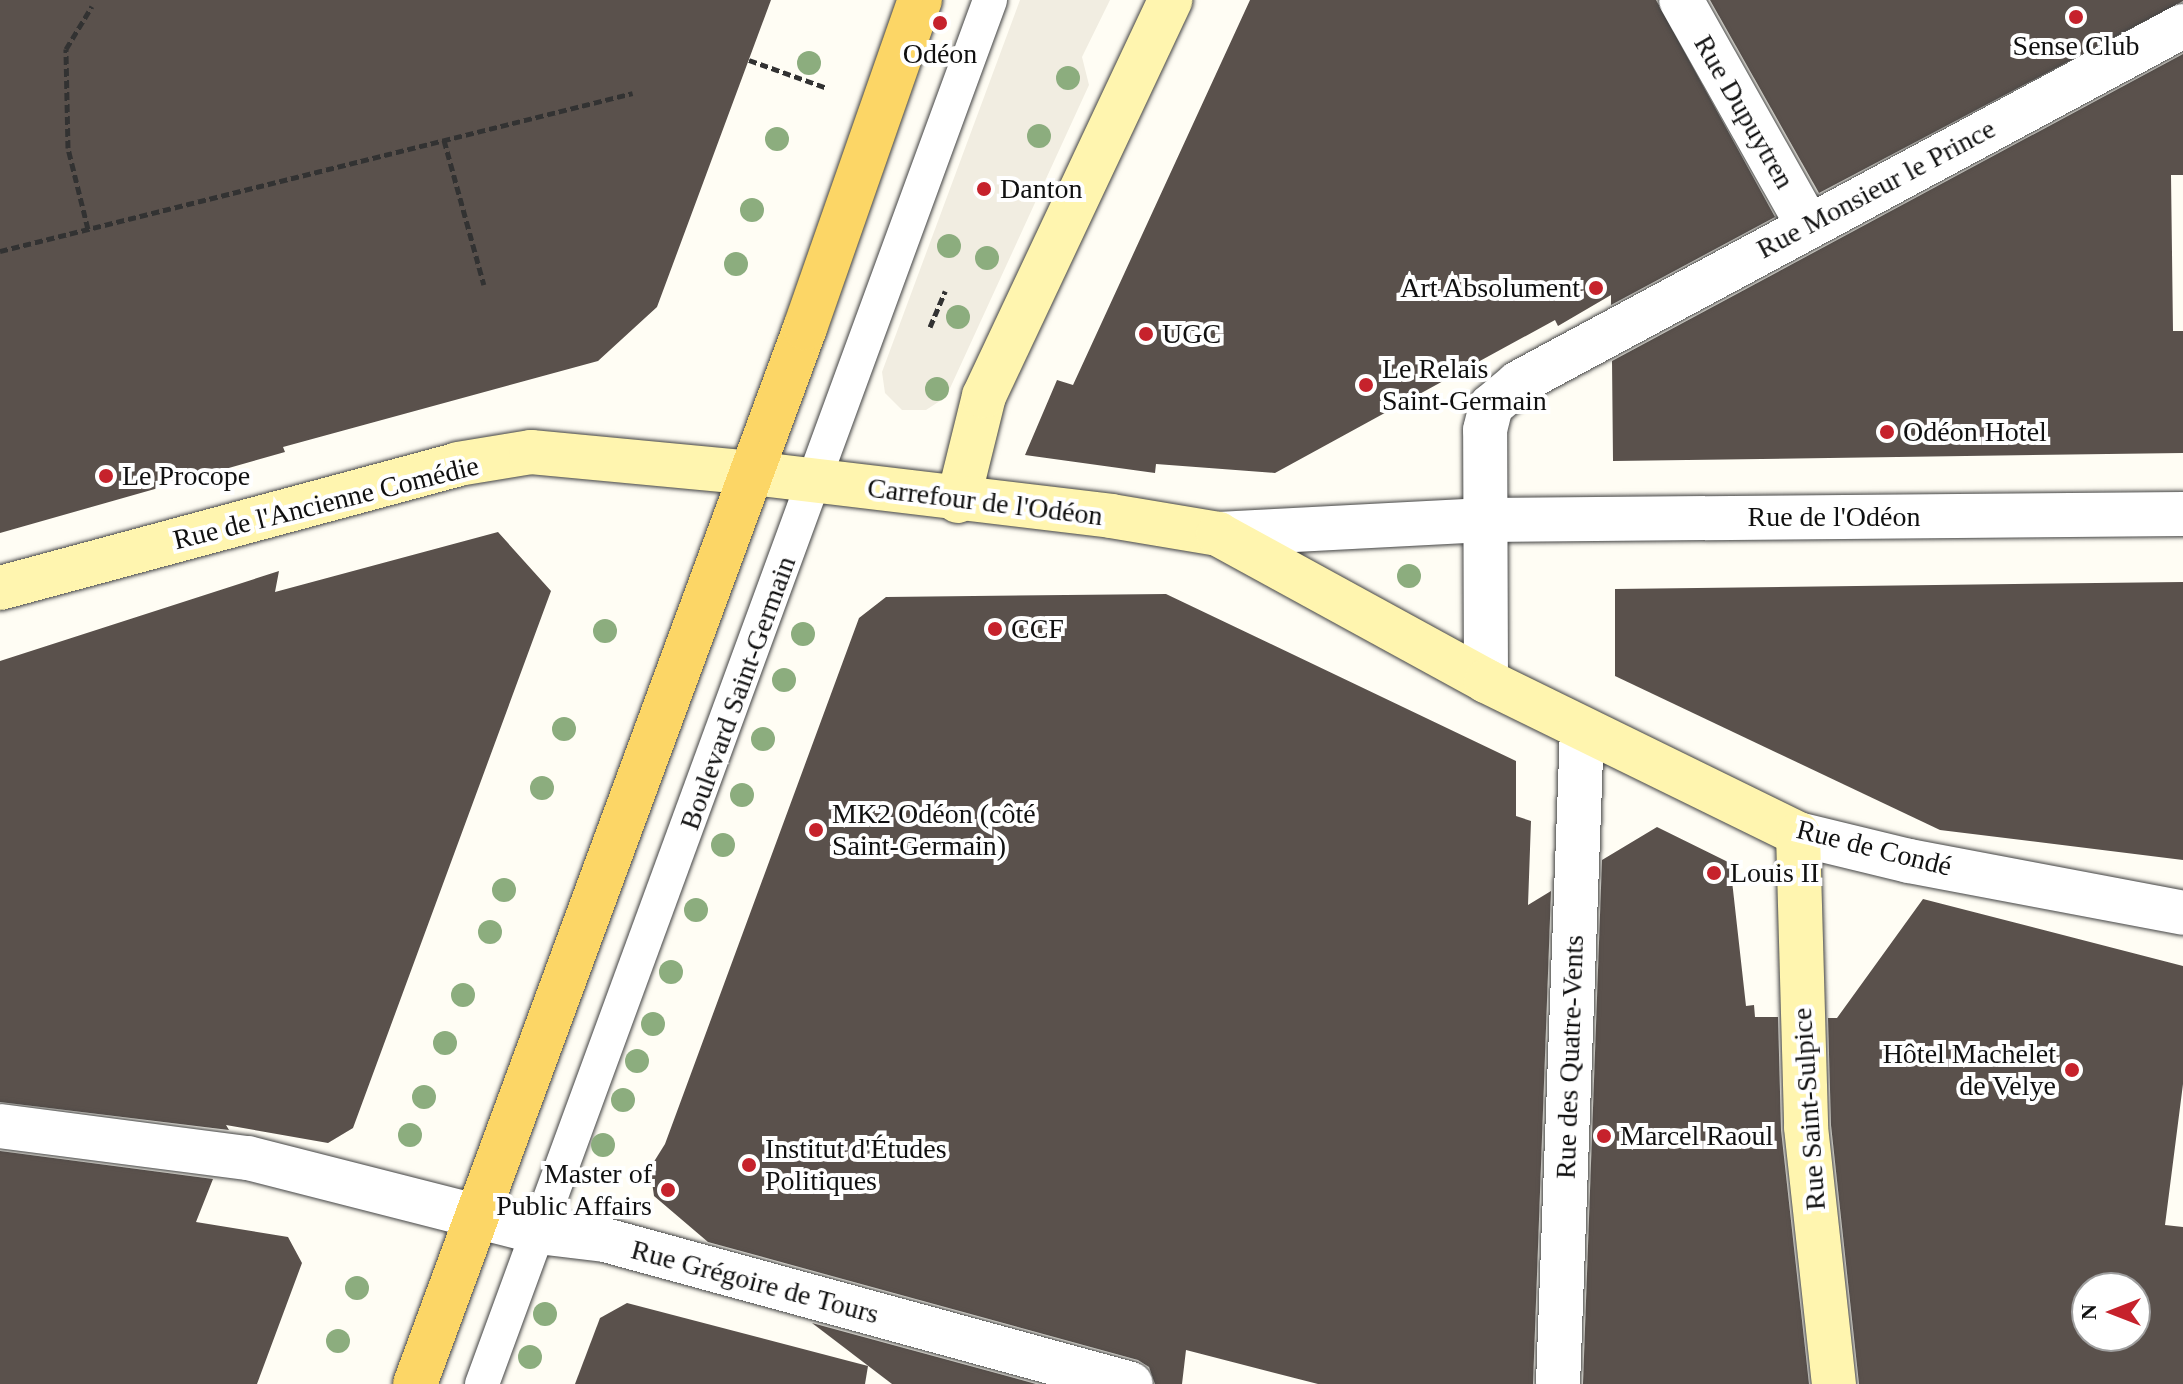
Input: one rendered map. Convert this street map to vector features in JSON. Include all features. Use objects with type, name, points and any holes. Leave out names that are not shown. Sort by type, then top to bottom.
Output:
[{"type":"main road","points":[[415,1384],[752,473],[920,0]]},
{"type":"street","points":[[958,501],[984,396],[1170,0]]},
{"type":"street","name":"Rue Dupuytren","points":[[1681,0],[1808,225]]},
{"type":"street","name":"Rue Monsieur le Prince","points":[[1485,520],[1485,430],[1491,406],[1518,383],[2183,26]]},
{"type":"street","name":"Rue de l'Ancienne Comédie","points":[[0,588],[458,464],[531,452],[752,473]]},
{"type":"street","name":"Carrefour de l'Odéon","points":[[752,473],[958,501],[1111,516],[1218,534],[1485,520]]},
{"type":"street","name":"Rue de l'Odéon","points":[[1485,520],[2183,514]]},
{"type":"street","points":[[1485,520],[1486,681]]},
{"type":"street","name":"Carrefour de l'Odéon","points":[[1218,534],[1582,731]]},
{"type":"street","name":"Rue de Condé","points":[[1582,731],[1798,834],[1909,861],[2183,913]]},
{"type":"street","name":"Rue des Quatre-Vents","points":[[1558,1384],[1582,731]]},
{"type":"street","name":"Rue Saint-Sulpice","points":[[1798,834],[1806,1127],[1834,1384]]},
{"type":"street","name":"Rue Grégoire de Tours","points":[[0,1126],[248,1158],[538,1232],[605,1240],[1131,1384]]},
{"type":"lane","name":"Boulevard Saint-Germain","points":[[482,1384],[538,1232],[566,1167],[812,480],[990,0]]},
{"type":"path","points":[[88,229],[68,148],[66,49],[92,6]]},
{"type":"path","points":[[749,60],[882,107]]},
{"type":"path","points":[[0,251],[633,93]]},
{"type":"path","points":[[444,140],[484,285]]},
{"type":"path","points":[[926,338],[945,291]]},
{"type":"shaded area","points":[[1020,0],[1110,0],[1082,57],[1089,85],[946,397],[926,410],[902,410],[885,393],[882,372]]},
{"type":"building","points":[[0,0],[771,0],[657,307],[598,361],[283,447],[285,452],[0,533]]},
{"type":"building","points":[[1250,0],[1656,0],[1775,217],[1611,305],[1611,295],[1558,326],[1555,320],[1275,473],[1156,464],[1155,473],[1025,455],[1057,380],[1073,385]]},
{"type":"building","points":[[1710,0],[2183,0],[2183,1],[1819,193]]},
{"type":"building","points":[[2183,54],[2183,175],[2171,175],[2173,331],[2183,331],[2183,453],[1613,461],[1612,361]]},
{"type":"building","points":[[498,532],[551,591],[353,1128],[328,1143],[226,1125],[229,1130],[0,1102],[0,661],[279,571],[275,592]]},
{"type":"building","points":[[2183,582],[2183,860],[1940,830],[1615,676],[1615,589]]},
{"type":"building","points":[[1166,594],[1516,761],[1516,816],[1531,821],[1528,905],[1551,891],[1533,1384],[1318,1384],[1186,1350],[1182,1384],[1155,1384],[1149,1367],[1138,1360],[708,1242],[654,1196],[650,1168],[665,1144],[859,618],[886,597]]},
{"type":"building","points":[[1657,827],[1730,863],[1746,1006],[1754,1005],[1755,1017],[1778,1017],[1781,1130],[1809,1384],[1583,1384],[1602,860]]},
{"type":"building","points":[[1923,899],[2183,966],[2183,1084],[2165,1225],[2183,1227],[2183,1384],[1859,1384],[1831,1125],[1828,1018],[1837,1018]]},
{"type":"building","points":[[0,1151],[213,1179],[196,1222],[288,1237],[302,1263],[257,1384],[0,1384]]},
{"type":"building","points":[[627,1303],[868,1366],[865,1384],[575,1384],[600,1318]]},
{"type":"building","points":[[812,1323],[1036,1384],[892,1384]]},
{"type":"place","name":"Sense Club","points":[[2076,17]]},
{"type":"place","name":"Odéon","points":[[940,23]]},
{"type":"place","name":"Danton","points":[[984,189]]},
{"type":"place","name":"Art Absolument","points":[[1596,288]]},
{"type":"place","name":"UGC","points":[[1146,334]]},
{"type":"place","name":"Le Relais Saint-Germain","points":[[1366,385]]},
{"type":"place","name":"Odéon Hotel","points":[[1887,432]]},
{"type":"place","name":"Le Procope","points":[[106,476]]},
{"type":"place","name":"CCF","points":[[995,629]]},
{"type":"place","name":"MK2 Odéon (côté Saint-Germain)","points":[[816,830]]},
{"type":"place","name":"Louis II","points":[[1714,873]]},
{"type":"place","name":"Hôtel Machelet de Velye","points":[[2072,1070]]},
{"type":"place","name":"Marcel Raoul","points":[[1604,1136]]},
{"type":"place","name":"Institut d'Études Politiques","points":[[749,1165]]},
{"type":"place","name":"Master of Public Affairs","points":[[668,1190]]}]
